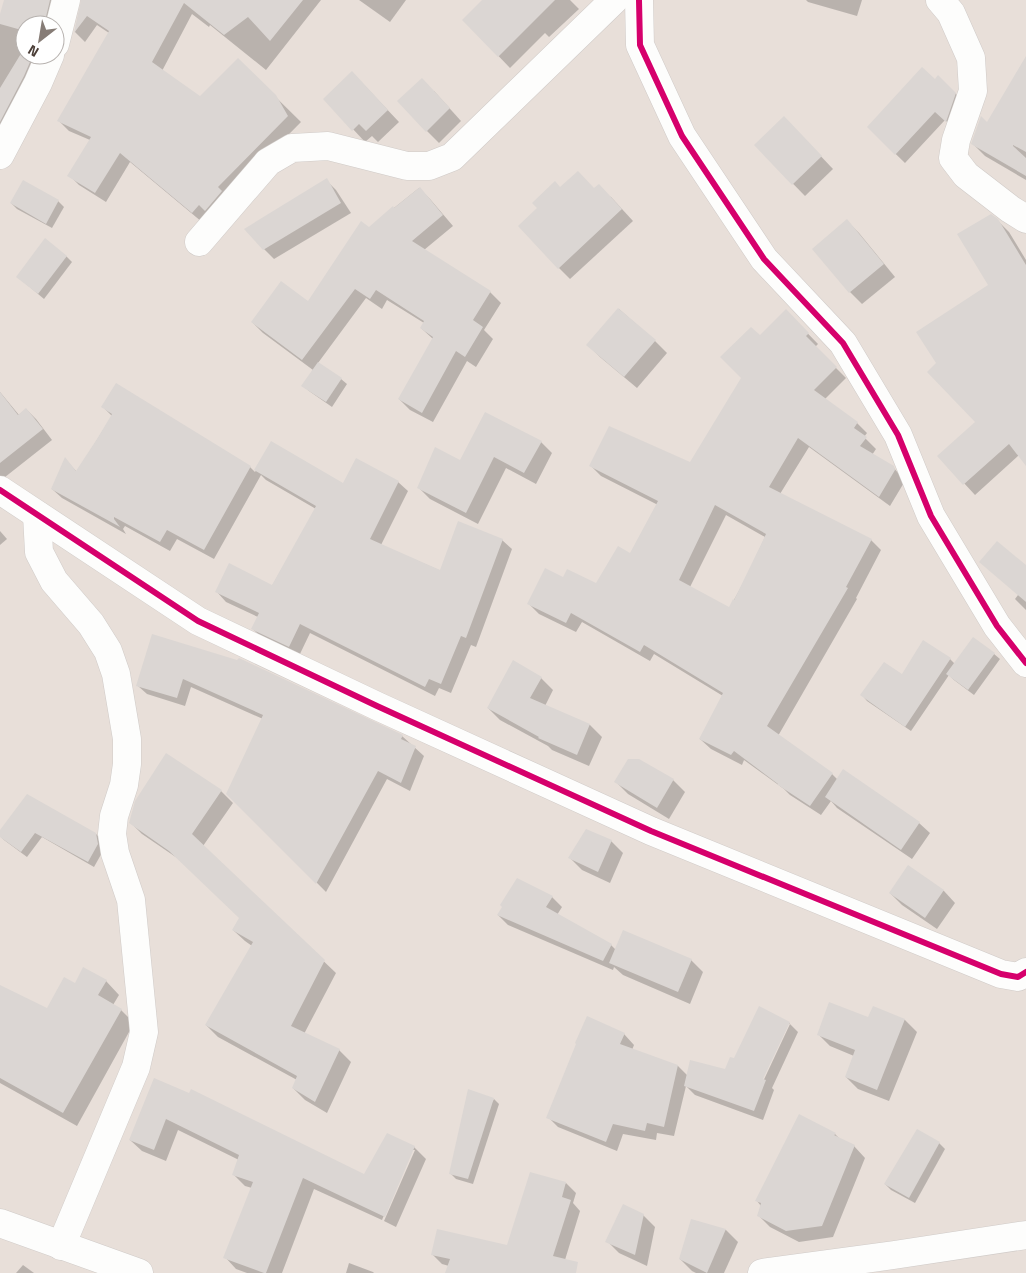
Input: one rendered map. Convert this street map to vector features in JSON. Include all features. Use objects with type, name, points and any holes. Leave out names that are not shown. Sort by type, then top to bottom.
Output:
[{"type":"street","points":[[62,15],[66,0]]},
{"type":"street","points":[[199,242],[268,162],[292,148],[328,146],[407,166],[429,166],[452,158],[614,0]]},
{"type":"street","points":[[639,0],[640,45],[682,136],[764,259],[843,343],[898,435],[931,516],[997,626],[1026,663]]},
{"type":"street","points":[[940,0],[951,13],[971,58],[973,91],[956,140],[953,158],[966,175],[1026,219]]},
{"type":"street","points":[[0,155],[46,65]]},
{"type":"street","points":[[0,490],[198,621],[386,710],[651,831],[1001,974],[1018,977],[1026,972]]},
{"type":"street","points":[[37,515],[39,552],[54,581],[91,624],[108,650],[116,674],[127,739],[127,764],[124,785],[114,816],[112,834],[115,853],[131,900],[144,1032],[136,1067],[61,1246]]},
{"type":"street","points":[[0,1223],[139,1273]]},
{"type":"street","points":[[762,1273],[1026,1235]]},
{"type":"shaded area","points":[[0,0],[1026,0],[1026,1273],[0,1273]]},
{"type":"building","points":[[4,0],[50,0],[46,15],[15,15],[15,28],[0,24],[0,14]]},
{"type":"building","points":[[81,0],[303,0],[270,41],[248,17],[224,35],[184,3],[152,62],[200,96],[238,58],[276,95],[288,116],[218,187],[222,191],[205,211],[199,205],[192,213],[120,153],[95,193],[67,176],[91,137],[57,121],[109,31],[87,16],[74,33]]},
{"type":"building","points":[[482,0],[555,0],[498,57],[462,20]]},
{"type":"building","points":[[1026,56],[1026,152],[1013,146],[1026,158],[1026,176],[971,144],[981,116],[987,122]]},
{"type":"building","points":[[15,63],[15,65],[29,65],[0,122],[0,88]]},
{"type":"building","points":[[922,67],[935,79],[938,75],[956,93],[946,122],[935,112],[895,155],[867,127]]},
{"type":"building","points":[[352,71],[388,110],[366,131],[359,124],[352,131],[323,99]]},
{"type":"building","points":[[422,78],[450,108],[426,132],[397,101]]},
{"type":"building","points":[[784,116],[822,156],[792,185],[754,145]]},
{"type":"building","points":[[578,171],[594,188],[599,184],[622,209],[558,269],[518,226],[537,208],[532,203],[555,181],[560,187]]},
{"type":"building","points":[[327,178],[341,203],[263,250],[244,229]]},
{"type":"building","points":[[23,180],[59,200],[46,224],[10,203]]},
{"type":"building","points":[[420,187],[443,215],[412,241],[491,291],[473,320],[483,327],[465,357],[456,351],[422,413],[398,399],[433,337],[420,328],[424,321],[376,290],[370,299],[355,289],[302,360],[251,322],[281,281],[308,301],[361,221],[369,227],[393,206],[394,208]]},
{"type":"building","points":[[991,214],[998,219],[1026,265],[1026,466],[1009,444],[963,485],[937,456],[975,422],[927,372],[936,363],[916,332],[988,285],[957,234]]},
{"type":"building","points":[[847,219],[884,264],[849,293],[812,249]]},
{"type":"building","points":[[45,238],[67,256],[38,294],[16,277]]},
{"type":"building","points":[[618,308],[656,340],[624,377],[586,345]]},
{"type":"building","points":[[786,309],[809,333],[806,336],[837,367],[814,390],[858,422],[854,428],[867,437],[860,446],[894,466],[895,470],[879,497],[798,438],[769,487],[872,539],[846,587],[848,588],[767,726],[833,773],[810,806],[778,785],[734,751],[731,755],[699,739],[723,693],[644,645],[640,652],[571,613],[566,623],[527,604],[545,568],[563,577],[567,569],[596,583],[618,546],[630,553],[658,501],[589,466],[609,426],[690,462],[741,378],[720,357],[751,327],[760,335]],"holes":[[[715,505],[766,534],[729,607],[679,580]]]},
{"type":"building","points":[[318,362],[342,378],[326,402],[301,386]]},
{"type":"building","points":[[116,383],[251,466],[204,550],[167,530],[160,542],[114,517],[120,527],[51,489],[65,457],[76,471],[97,439],[112,414],[101,407]]},
{"type":"building","points":[[0,392],[18,415],[26,408],[43,429],[0,463]]},
{"type":"building","points":[[485,412],[542,441],[524,473],[494,457],[466,513],[417,488],[435,447],[460,460]]},
{"type":"building","points":[[271,441],[343,483],[356,458],[399,481],[370,539],[440,570],[458,521],[503,539],[466,638],[461,636],[441,684],[429,679],[425,687],[300,624],[289,647],[251,629],[259,613],[215,592],[229,563],[272,585],[316,506],[254,470]]},
{"type":"building","points":[[997,541],[1026,565],[1026,602],[979,562]]},
{"type":"building","points":[[152,634],[237,660],[239,658],[403,735],[401,739],[416,746],[401,783],[378,771],[316,884],[226,794],[263,715],[183,679],[177,698],[136,686]]},
{"type":"building","points":[[973,637],[995,653],[968,690],[946,674]]},
{"type":"building","points":[[923,640],[951,658],[905,727],[860,695],[884,662],[902,674]]},
{"type":"building","points":[[513,660],[542,677],[530,698],[590,724],[577,755],[538,738],[487,708]]},
{"type":"building","points":[[166,753],[222,790],[192,834],[325,960],[291,1026],[340,1049],[315,1102],[292,1088],[297,1076],[205,1025],[253,942],[232,930],[239,918],[169,851],[129,823],[135,801]]},
{"type":"building","points":[[628,759],[639,759],[674,779],[657,808],[614,782]]},
{"type":"building","points":[[843,769],[920,822],[901,850],[825,797]]},
{"type":"building","points":[[27,794],[96,833],[98,844],[88,862],[35,833],[21,852],[0,837],[0,830]]},
{"type":"building","points":[[586,829],[612,840],[598,872],[568,858]]},
{"type":"building","points":[[908,865],[944,890],[925,918],[889,893]]},
{"type":"building","points":[[517,878],[553,896],[546,907],[612,944],[603,961],[497,915],[502,907],[500,905]]},
{"type":"building","points":[[623,930],[692,959],[678,992],[609,963]]},
{"type":"building","points":[[83,967],[107,980],[98,995],[122,1009],[63,1113],[0,1078],[0,985],[47,1008],[64,977],[75,983]]},
{"type":"building","points":[[829,1002],[868,1017],[873,1006],[905,1019],[877,1090],[845,1077],[855,1050],[817,1035]]},
{"type":"building","points":[[759,1006],[790,1022],[763,1079],[766,1080],[754,1111],[684,1086],[690,1060],[725,1069],[730,1057],[734,1058]]},
{"type":"building","points":[[587,1016],[625,1033],[620,1044],[678,1065],[664,1127],[647,1123],[645,1131],[613,1124],[606,1142],[546,1118]]},
{"type":"building","points":[[154,1078],[189,1093],[191,1089],[364,1174],[387,1133],[415,1146],[385,1217],[303,1178],[266,1273],[264,1273],[223,1258],[253,1182],[232,1175],[239,1155],[166,1119],[154,1150],[129,1140]]},
{"type":"building","points":[[468,1089],[494,1098],[468,1179],[449,1174]]},
{"type":"building","points":[[799,1114],[855,1145],[822,1226],[786,1231],[757,1216],[761,1203],[755,1201]]},
{"type":"building","points":[[917,1129],[940,1142],[909,1198],[884,1184]]},
{"type":"building","points":[[530,1172],[566,1182],[562,1197],[571,1200],[553,1256],[578,1262],[576,1273],[445,1273],[450,1259],[431,1255],[437,1229],[507,1245]]},
{"type":"building","points":[[623,1204],[644,1214],[635,1255],[605,1242]]},
{"type":"building","points":[[691,1219],[726,1229],[707,1273],[679,1259]]},
{"type":"cycle path","points":[[639,0],[640,45],[682,136],[764,259],[843,343],[898,435],[931,516],[997,626],[1026,663]]},
{"type":"cycle path","points":[[0,490],[198,621],[377,706],[651,831],[1001,974],[1018,977],[1026,972]]}]
